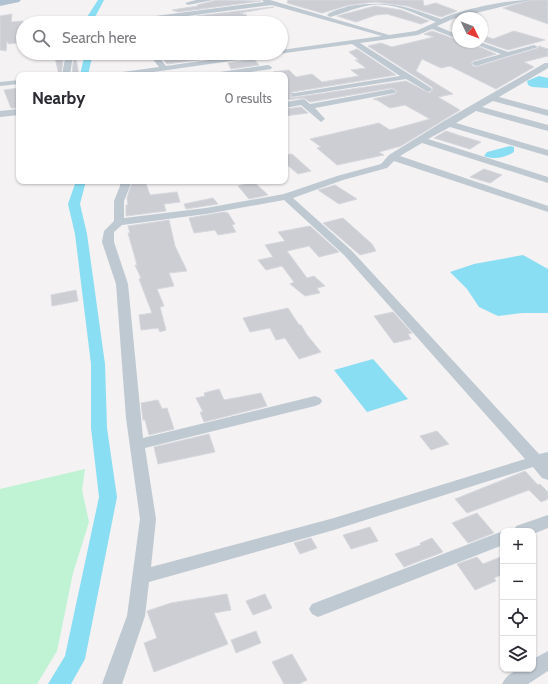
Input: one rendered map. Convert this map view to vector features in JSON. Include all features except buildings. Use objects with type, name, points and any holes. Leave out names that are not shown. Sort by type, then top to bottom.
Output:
[{"type":"main road","points":[[1,1],[16,0]]},
{"type":"street","points":[[202,12],[188,3],[210,0]]},
{"type":"street","points":[[288,51],[418,33],[440,21],[472,10],[527,0]]},
{"type":"street","points":[[171,16],[269,2],[391,36]]},
{"type":"street","points":[[330,15],[358,6],[380,2],[390,3],[440,21]]},
{"type":"street","points":[[430,26],[452,35]]},
{"type":"street","points":[[353,42],[407,78],[428,90]]},
{"type":"street","points":[[488,47],[509,55]]},
{"type":"street","points":[[476,64],[534,47]]},
{"type":"street","points":[[67,72],[69,60]]},
{"type":"street","points":[[158,60],[164,68]]},
{"type":"street","points":[[136,72],[222,60]]},
{"type":"street","points":[[112,684],[136,616],[148,520],[133,418],[122,284],[108,242],[109,231],[119,222],[206,211],[286,197],[340,178],[384,166],[392,157],[548,65]]},
{"type":"street","points":[[234,72],[268,67]]},
{"type":"street","points":[[536,73],[548,73]]},
{"type":"street","points":[[321,119],[295,96],[407,78]]},
{"type":"street","points":[[0,84],[16,82]]},
{"type":"street","points":[[288,105],[306,105],[392,91]]},
{"type":"street","points":[[492,98],[548,113]]},
{"type":"street","points":[[475,108],[548,128]]},
{"type":"street","points":[[0,114],[16,112]]},
{"type":"street","points":[[447,124],[548,153]]},
{"type":"street","points":[[421,140],[548,180]]},
{"type":"street","points":[[392,157],[548,209]]},
{"type":"street","points":[[119,222],[119,201],[125,184]]},
{"type":"street","points":[[286,197],[348,254],[542,459],[548,474]]},
{"type":"street","points":[[137,445],[220,423],[315,401]]},
{"type":"street","points":[[141,577],[334,524],[542,459]]},
{"type":"street","points":[[530,528],[548,521]]},
{"type":"street","points":[[318,609],[500,539]]},
{"type":"street","points":[[512,684],[548,660]]},
{"type":"green space","points":[[85,469],[82,490],[89,522],[73,573],[57,651],[37,684],[0,684],[0,489]]},
{"type":"water","points":[[539,76],[548,78],[548,88],[532,87],[528,85],[527,81]]},
{"type":"water","points":[[510,146],[514,147],[514,152],[507,156],[496,158],[484,156],[487,152]]},
{"type":"water","points":[[523,255],[548,269],[548,313],[522,313],[498,316],[479,307],[467,289],[450,272],[474,264]]},
{"type":"water","points":[[373,359],[408,399],[367,412],[334,370]]},
{"type":"waterway","points":[[92,16],[101,0]]},
{"type":"waterway","points":[[85,72],[87,60]]},
{"type":"waterway","points":[[59,684],[75,659],[108,497],[99,428],[98,364],[81,234],[74,204],[81,184]]}]
